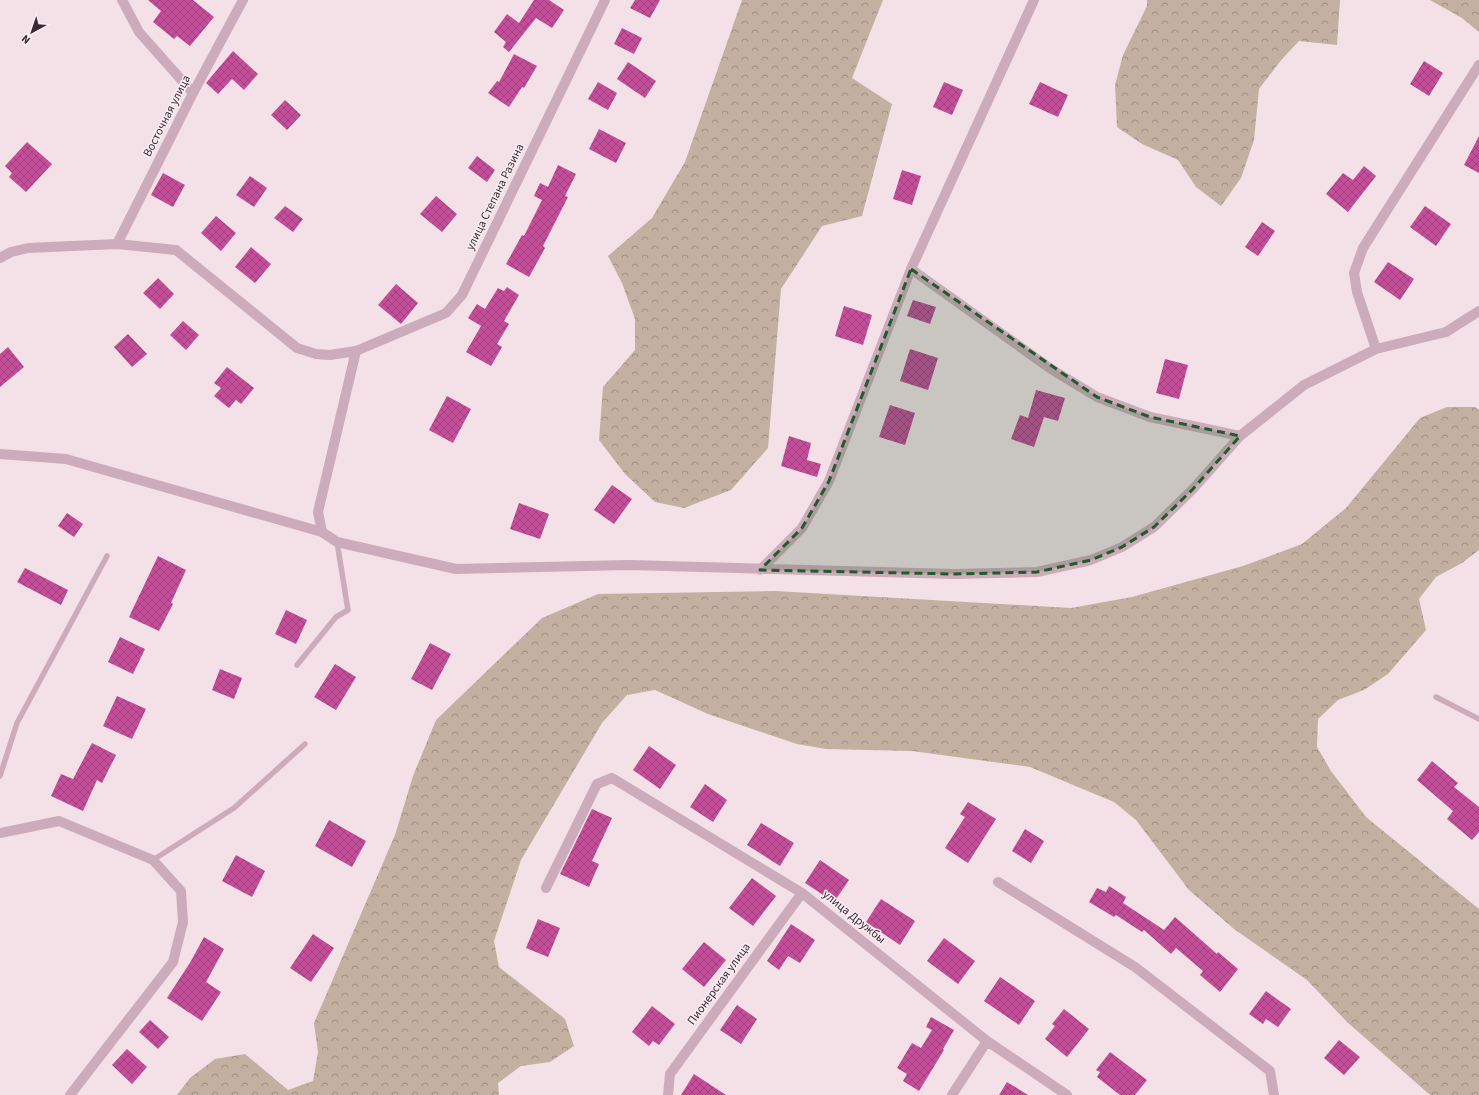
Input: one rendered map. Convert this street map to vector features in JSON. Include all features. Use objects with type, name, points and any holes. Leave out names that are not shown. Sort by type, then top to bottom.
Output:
[{"type":"street","points":[[122,0],[139,32],[193,93]]},
{"type":"street","name":"Восточная улица","points":[[117,244],[193,93],[243,0]]},
{"type":"street","name":"улица Степана Разина","points":[[0,258],[11,252],[28,248],[117,244],[176,250],[297,348],[316,354],[330,355],[356,351],[446,313],[462,295],[605,0]]},
{"type":"street","points":[[760,570],[802,528],[829,481],[911,269],[1034,0]]},
{"type":"street","points":[[1376,349],[1357,292],[1354,273],[1363,248],[1479,65]]},
{"type":"street","points":[[911,269],[1051,369],[1097,398],[1150,417],[1240,436]]},
{"type":"street","points":[[0,454],[66,459],[322,532],[337,542],[456,569],[629,565],[760,570],[954,574],[1037,572],[1091,560],[1122,547],[1154,527],[1193,489],[1240,436],[1304,384],[1376,349],[1446,332],[1479,311]]},
{"type":"street","points":[[322,532],[318,512],[356,351]]},
{"type":"street","name":"улица Дружбы","points":[[546,888],[596,784],[612,778],[802,893],[986,1041],[1067,1095]]},
{"type":"street","points":[[0,832],[58,821],[153,860],[181,890],[183,922],[173,962],[70,1095]]},
{"type":"street","points":[[998,882],[1148,976],[1270,1071],[1274,1095]]},
{"type":"street","name":"Пионерская улица","points":[[668,1095],[670,1074],[802,893]]},
{"type":"street","points":[[952,1095],[986,1041]]},
{"type":"lane","points":[[297,666],[336,617],[348,610],[337,542]]},
{"type":"lane","points":[[0,776],[17,723],[107,556]]},
{"type":"lane","points":[[1436,697],[1479,719]]},
{"type":"lane","points":[[153,860],[234,808],[305,744]]},
{"type":"highlighted area","points":[[911,269],[1097,397],[1150,417],[1240,436],[1193,489],[1154,527],[1122,547],[1091,560],[1037,572],[954,574],[760,570],[802,528],[829,481]]},
{"type":"green space","points":[[742,0],[883,0],[852,78],[892,104],[862,216],[822,226],[781,289],[768,448],[731,490],[684,508],[655,502],[625,474],[599,440],[603,387],[635,350],[635,319],[622,283],[608,256],[652,218],[685,162]]},
{"type":"green space","points":[[1147,0],[1340,0],[1337,45],[1299,41],[1282,59],[1259,89],[1254,140],[1241,178],[1221,206],[1196,187],[1178,160],[1142,144],[1117,127],[1115,85],[1123,55],[1147,6]]},
{"type":"green space","points":[[1430,0],[1479,0],[1479,32],[1462,18]]},
{"type":"green space","points":[[1447,407],[1475,407],[1479,410],[1479,550],[1462,563],[1436,577],[1419,599],[1426,630],[1388,674],[1364,690],[1338,700],[1318,719],[1317,747],[1331,771],[1366,817],[1479,909],[1479,1095],[1430,1095],[1347,1022],[1307,980],[1234,929],[1189,890],[1136,820],[1114,802],[1030,767],[912,751],[826,749],[797,744],[708,714],[655,690],[627,695],[602,723],[521,860],[494,941],[499,967],[565,1019],[574,1046],[550,1062],[521,1066],[498,1083],[499,1095],[177,1095],[190,1078],[215,1059],[245,1054],[288,1090],[313,1081],[318,1052],[314,1023],[395,835],[413,776],[436,720],[542,618],[598,594],[775,591],[1071,608],[1132,597],[1243,566],[1302,544],[1346,508],[1420,418]]},
{"type":"building","points":[[148,0],[193,0],[214,17],[190,46],[177,36],[174,39],[153,22],[161,11]]},
{"type":"building","points":[[534,0],[549,0],[564,10],[552,28],[536,18],[509,52],[503,47],[506,42],[494,32],[507,14],[519,23]]},
{"type":"building","points":[[635,0],[660,0],[650,18],[630,8]]},
{"type":"building","points":[[622,28],[642,38],[634,54],[614,44]]},
{"type":"building","points":[[233,51],[258,74],[244,90],[232,79],[218,94],[206,83]]},
{"type":"building","points":[[514,54],[537,66],[524,88],[522,87],[509,107],[488,93],[497,81],[499,82]]},
{"type":"building","points":[[1424,61],[1443,73],[1429,96],[1410,84]]},
{"type":"building","points":[[628,62],[656,81],[645,98],[617,79]]},
{"type":"building","points":[[598,82],[617,93],[608,110],[588,99]]},
{"type":"building","points":[[944,82],[963,90],[952,115],[933,107]]},
{"type":"building","points":[[1040,82],[1068,95],[1058,117],[1029,104]]},
{"type":"building","points":[[285,100],[301,115],[287,130],[271,115]]},
{"type":"building","points":[[599,129],[626,143],[616,163],[589,149]]},
{"type":"building","points":[[1479,136],[1479,173],[1464,165]]},
{"type":"building","points":[[27,142],[52,164],[26,192],[9,177],[12,173],[5,166]]},
{"type":"building","points":[[477,156],[495,170],[487,182],[468,168]]},
{"type":"building","points":[[558,165],[576,174],[565,196],[568,197],[543,246],[545,248],[529,277],[506,264],[522,235],[524,236],[542,200],[534,196],[540,183],[548,187]]},
{"type":"building","points":[[1364,166],[1376,176],[1348,212],[1326,194],[1343,173],[1353,180]]},
{"type":"building","points":[[902,170],[921,176],[912,205],[893,199]]},
{"type":"building","points":[[163,173],[185,185],[173,207],[151,195]]},
{"type":"building","points":[[250,176],[267,188],[254,207],[236,195]]},
{"type":"building","points":[[436,196],[457,214],[442,232],[420,214]]},
{"type":"building","points":[[285,206],[303,219],[293,232],[274,218]]},
{"type":"building","points":[[1425,206],[1451,224],[1436,246],[1410,227]]},
{"type":"building","points":[[216,216],[236,233],[221,251],[201,233]]},
{"type":"building","points":[[1262,222],[1275,231],[1258,256],[1245,247]]},
{"type":"building","points":[[251,247],[271,264],[255,283],[235,267]]},
{"type":"building","points":[[1388,262],[1414,279],[1400,300],[1374,282]]},
{"type":"building","points":[[158,278],[174,294],[160,309],[143,293]]},
{"type":"building","points":[[396,284],[418,303],[401,324],[378,305]]},
{"type":"building","points":[[507,287],[519,295],[504,321],[509,324],[497,344],[502,347],[491,366],[466,352],[481,326],[468,318],[477,304],[485,309],[498,288],[504,291]]},
{"type":"building","points":[[913,300],[936,307],[930,324],[907,316]]},
{"type":"building","points":[[844,306],[872,315],[863,345],[835,336]]},
{"type":"building","points":[[183,321],[199,335],[186,350],[170,335]]},
{"type":"building","points":[[128,334],[147,354],[132,367],[114,347]]},
{"type":"building","points":[[8,347],[24,367],[0,387],[0,354]]},
{"type":"building","points":[[910,349],[938,358],[928,390],[900,381]]},
{"type":"building","points":[[1165,359],[1188,365],[1179,399],[1156,393]]},
{"type":"building","points":[[227,367],[254,388],[241,404],[236,400],[229,408],[214,396],[221,388],[214,383]]},
{"type":"building","points":[[1036,390],[1065,398],[1058,421],[1044,417],[1034,447],[1011,439],[1020,415],[1028,418]]},
{"type":"building","points":[[447,396],[471,409],[453,443],[429,430]]},
{"type":"building","points":[[890,405],[915,413],[905,445],[879,437]]},
{"type":"building","points":[[789,436],[811,443],[807,460],[821,464],[817,477],[781,466]]},
{"type":"building","points":[[612,485],[632,499],[614,524],[594,510]]},
{"type":"building","points":[[519,503],[549,514],[540,539],[510,529]]},
{"type":"building","points":[[67,513],[83,524],[74,537],[58,526]]},
{"type":"building","points":[[158,556],[186,570],[171,603],[173,604],[159,631],[129,617]]},
{"type":"building","points":[[25,568],[68,590],[61,605],[17,582]]},
{"type":"building","points":[[286,610],[307,620],[296,644],[275,634]]},
{"type":"building","points":[[120,637],[145,649],[133,674],[108,662]]},
{"type":"building","points":[[430,643],[451,654],[432,690],[411,679]]},
{"type":"building","points":[[335,664],[356,677],[336,710],[314,697]]},
{"type":"building","points":[[220,669],[242,678],[234,699],[212,690]]},
{"type":"building","points":[[117,696],[146,709],[132,739],[103,726]]},
{"type":"building","points":[[92,743],[116,755],[102,783],[97,780],[83,811],[51,796],[61,774],[73,779]]},
{"type":"building","points":[[649,746],[676,765],[660,789],[633,770]]},
{"type":"building","points":[[1432,761],[1458,783],[1454,787],[1479,807],[1479,832],[1472,840],[1447,819],[1453,811],[1417,780]]},
{"type":"building","points":[[705,784],[727,800],[713,822],[690,807]]},
{"type":"building","points":[[968,802],[996,819],[968,863],[945,848],[965,817],[960,814]]},
{"type":"building","points":[[592,809],[612,818],[592,861],[599,864],[589,887],[560,874]]},
{"type":"building","points":[[329,820],[366,841],[352,867],[315,846]]},
{"type":"building","points":[[761,823],[794,843],[780,866],[747,845]]},
{"type":"building","points":[[1025,829],[1044,841],[1031,863],[1012,851]]},
{"type":"building","points":[[236,855],[265,871],[252,897],[222,881]]},
{"type":"building","points":[[820,860],[849,880],[834,902],[805,883]]},
{"type":"building","points":[[752,878],[776,896],[753,926],[729,908]]},
{"type":"building","points":[[1109,886],[1126,897],[1123,903],[1164,930],[1175,917],[1217,954],[1218,952],[1238,969],[1220,992],[1200,975],[1203,971],[1176,948],[1171,954],[1144,930],[1142,932],[1116,915],[1114,917],[1089,902],[1097,888],[1106,892]]},
{"type":"building","points":[[881,899],[915,921],[900,945],[866,922]]},
{"type":"building","points":[[538,919],[560,928],[548,957],[526,948]]},
{"type":"building","points":[[791,924],[815,940],[800,963],[788,956],[779,970],[767,961]]},
{"type":"building","points":[[313,934],[334,948],[311,982],[290,968]]},
{"type":"building","points":[[204,937],[224,949],[206,982],[221,992],[202,1021],[167,998],[191,961]]},
{"type":"building","points":[[944,938],[975,961],[958,984],[927,961]]},
{"type":"building","points":[[704,942],[726,960],[704,987],[682,969]]},
{"type":"building","points":[[1000,977],[1035,1001],[1019,1025],[984,1001]]},
{"type":"building","points":[[1266,991],[1291,1009],[1278,1027],[1266,1019],[1263,1024],[1249,1014]]},
{"type":"building","points":[[737,1005],[757,1019],[741,1044],[720,1030]]},
{"type":"building","points":[[652,1006],[675,1024],[659,1045],[653,1041],[649,1046],[632,1032]]},
{"type":"building","points":[[1064,1009],[1089,1029],[1067,1057],[1045,1039],[1055,1026],[1052,1024]]},
{"type":"building","points":[[931,1017],[954,1030],[943,1049],[944,1050],[919,1091],[903,1081],[907,1074],[897,1068],[912,1043],[921,1048],[932,1030],[926,1027]]},
{"type":"building","points":[[150,1020],[169,1037],[158,1049],[139,1032]]},
{"type":"building","points":[[1339,1040],[1360,1057],[1344,1075],[1324,1058]]},
{"type":"building","points":[[127,1049],[147,1067],[132,1084],[112,1065]]},
{"type":"building","points":[[1110,1052],[1147,1080],[1135,1095],[1120,1095],[1097,1077],[1100,1072],[1096,1070]]},
{"type":"building","points":[[694,1074],[726,1095],[681,1095]]},
{"type":"building","points":[[1007,1082],[1028,1095],[999,1095]]}]
